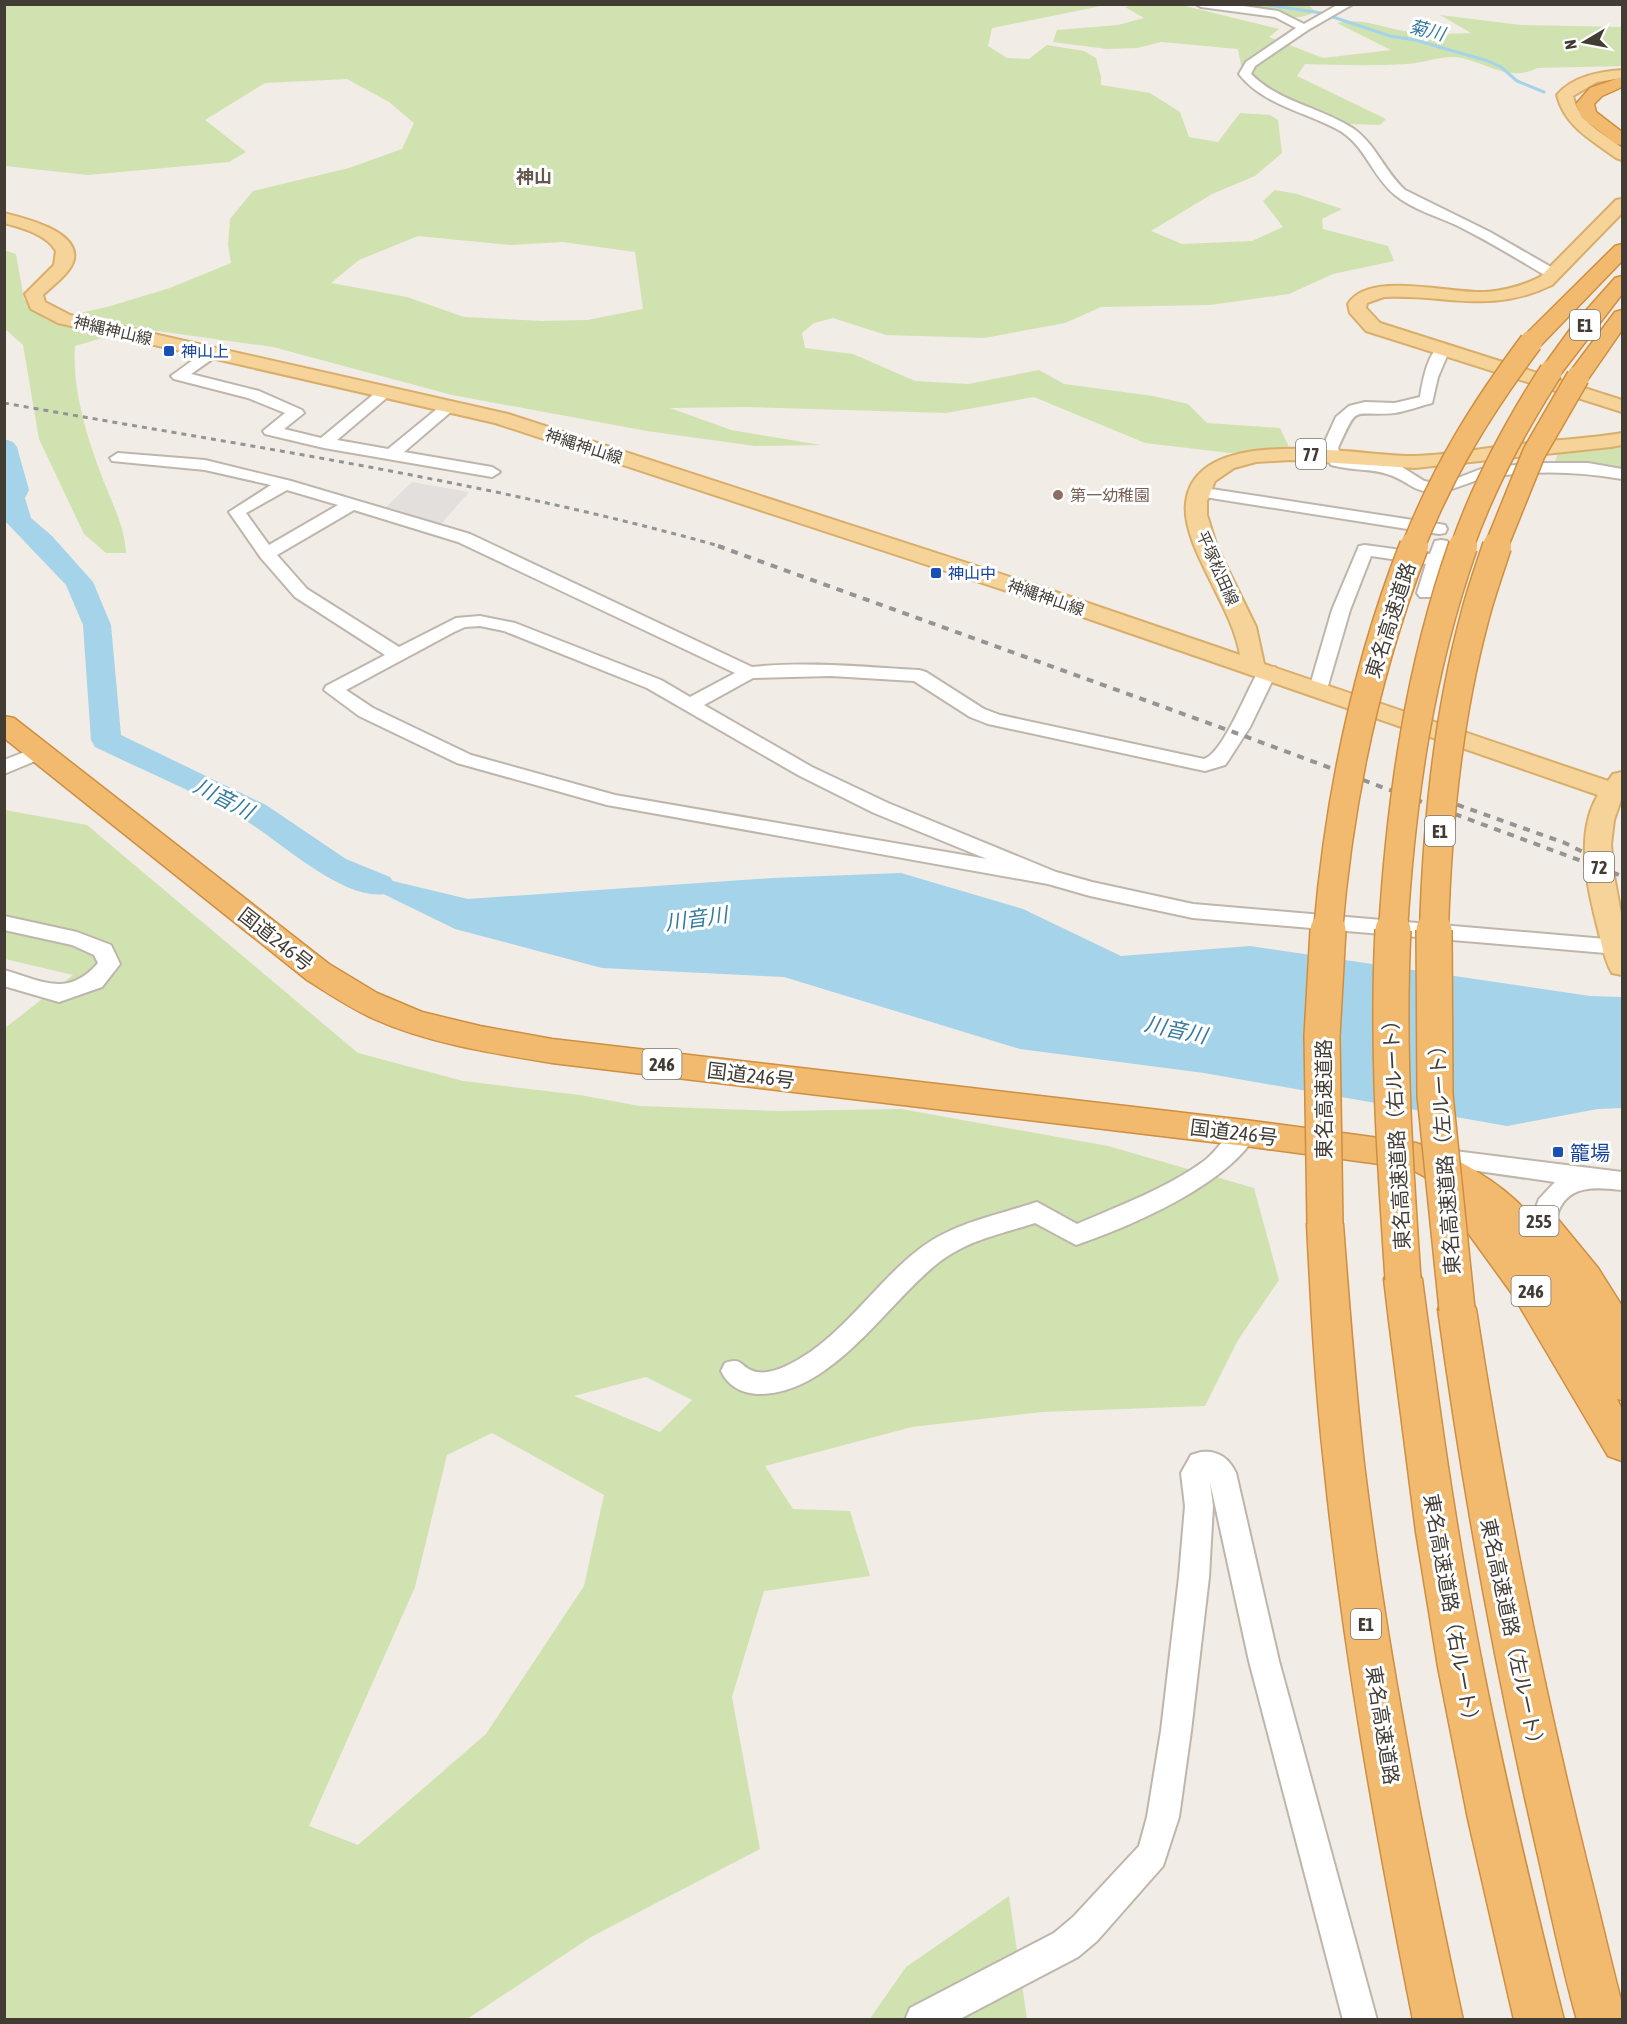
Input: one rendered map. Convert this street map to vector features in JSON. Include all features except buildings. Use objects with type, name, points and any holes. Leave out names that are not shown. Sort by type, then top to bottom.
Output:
[{"type":"highway","points":[[1623,82],[1607,86],[1589,96],[1585,104],[1588,114],[1623,140]]},
{"type":"highway","points":[[1623,88],[1601,98],[1597,105],[1601,114],[1623,128]]},
{"type":"highway","points":[[1553,318],[1585,271],[1623,232]]},
{"type":"highway","name":"東名高速道路","points":[[1438,2019],[1410,1890],[1363,1603],[1344,1466],[1332,1350],[1325,1224],[1322,1101],[1324,975],[1334,859],[1354,747],[1376,653],[1401,582],[1451,462],[1477,417],[1531,342],[1623,250]]},
{"type":"highway","name":"東名高速道路（右ルート）","points":[[1539,2019],[1480,1768],[1450,1615],[1403,1279],[1394,1155],[1390,1043],[1395,870],[1408,759],[1427,663],[1471,520],[1495,465],[1520,420],[1564,374],[1582,329],[1623,282]]},
{"type":"highway","name":"東名高速道路（左ルート）","points":[[1602,2019],[1547,1798],[1515,1654],[1487,1512],[1456,1310],[1442,1178],[1434,1065],[1436,873],[1446,766],[1462,670],[1482,593],[1508,516],[1549,426],[1564,374],[1600,346],[1623,316]]},
{"type":"highway","points":[[1600,346],[1623,327]]},
{"type":"highway","name":"国道246号","points":[[4,724],[318,972],[365,1001],[409,1020],[458,1034],[552,1051],[1416,1155],[1475,1188],[1508,1215],[1538,1235],[1623,1384]]},
{"type":"highway","name":"246","points":[[1416,1155],[1457,1191],[1484,1222],[1527,1285],[1623,1444]]},
{"type":"highway","name":"255","points":[[1538,1235],[1585,1278],[1623,1337]]},
{"type":"main road","points":[[1623,74],[1592,79],[1575,86],[1565,95],[1566,106],[1571,116],[1623,155]]},
{"type":"main road","points":[[1623,204],[1553,274],[1532,289],[1489,297],[1385,291],[1372,293],[1357,303],[1356,311],[1360,318],[1373,327],[1623,405]]},
{"type":"main road","name":"神縄神山線","points":[[4,218],[43,230],[59,240],[65,249],[65,260],[59,269],[34,294],[37,305],[64,319],[501,418],[1261,669]]},
{"type":"main road","name":"77","points":[[1198,492],[1210,473],[1223,465],[1243,459],[1306,454],[1413,462],[1623,439]]},
{"type":"main road","name":"平塚松田線","points":[[1198,492],[1196,513],[1200,527],[1246,629],[1261,669]]},
{"type":"main road","points":[[1261,669],[1619,788]]},
{"type":"main road","name":"72","points":[[1619,788],[1599,832],[1599,866],[1620,957]]},
{"type":"street","points":[[1201,4],[1278,14],[1304,28]]},
{"type":"street","points":[[1348,4],[1304,28],[1250,64],[1245,71],[1247,77],[1267,93],[1318,115],[1350,133],[1367,148],[1389,182],[1404,196],[1476,230],[1553,274]]},
{"type":"street","points":[[1426,593],[1444,537],[1417,485],[1404,473],[1389,469],[1350,466],[1337,462],[1330,448],[1344,417],[1354,409],[1395,408],[1427,400],[1430,377],[1443,349]]},
{"type":"street","points":[[213,352],[179,376],[248,392],[279,403],[296,413],[271,431],[324,443],[492,472]]},
{"type":"street","points":[[324,443],[386,392]]},
{"type":"street","points":[[392,454],[448,407]]},
{"type":"street","points":[[118,458],[204,465],[285,484],[464,538],[749,673]]},
{"type":"street","points":[[1417,485],[1451,486],[1460,480],[1480,474],[1566,467],[1623,474]]},
{"type":"street","points":[[285,484],[237,512],[267,554],[301,593],[398,655]]},
{"type":"street","points":[[1198,492],[1439,529]]},
{"type":"street","points":[[267,554],[352,504]]},
{"type":"street","points":[[1318,689],[1341,610],[1365,550],[1380,550],[1436,560]]},
{"type":"street","points":[[1049,877],[614,801],[464,759],[366,712],[333,690],[462,622],[480,621],[509,627],[654,684],[805,771],[881,808],[1049,877],[1090,889],[1193,911],[1620,957]]},
{"type":"street","points":[[689,705],[749,673],[777,670],[831,670],[919,676],[977,713],[995,720],[1205,765],[1218,761],[1240,727],[1261,669]]},
{"type":"street","points":[[4,768],[40,752]]},
{"type":"street","points":[[4,923],[77,939],[103,950],[109,964],[93,982],[58,994],[4,978]]},
{"type":"street","points":[[734,1371],[746,1381],[761,1384],[773,1383],[796,1374],[819,1359],[859,1324],[926,1258],[950,1241],[1038,1212],[1076,1235],[1103,1226],[1147,1205],[1213,1167],[1245,1133]]},
{"type":"street","points":[[1416,1155],[1623,1181]]},
{"type":"street","points":[[1538,1235],[1552,1197],[1565,1185],[1590,1177]]},
{"type":"street","points":[[922,2019],[1066,1945],[1085,1929],[1152,1855],[1163,1817],[1176,1731],[1194,1577],[1199,1506],[1195,1473],[1200,1464],[1205,1463],[1215,1466],[1222,1473],[1264,1661],[1360,2019]]},
{"type":"green space","points":[[1111,4],[992,28],[988,46],[1007,58],[1029,59],[1047,45],[1084,51],[1096,58],[1101,85],[1150,93],[1180,112],[1189,137],[1218,142],[1240,113],[1270,115],[1278,120],[1282,153],[1255,176],[1212,194],[1151,231],[1182,244],[1252,241],[1283,227],[1263,201],[1275,190],[1297,194],[1342,209],[1322,219],[1323,229],[1388,246],[1394,261],[1333,274],[1289,294],[1210,305],[1101,307],[1065,323],[984,338],[886,335],[833,318],[814,323],[802,333],[805,348],[853,354],[915,381],[968,384],[1039,370],[1064,384],[1153,396],[1188,404],[1207,423],[1280,428],[1290,449],[1230,453],[1145,443],[1034,397],[946,413],[745,407],[670,408],[731,430],[821,445],[755,446],[647,431],[452,395],[273,347],[136,328],[75,346],[76,381],[82,416],[121,526],[125,544],[126,553],[106,553],[84,534],[39,439],[23,345],[5,329],[4,250],[16,254],[24,299],[47,320],[107,307],[170,288],[231,263],[228,245],[230,219],[253,191],[349,168],[402,149],[414,123],[389,102],[347,79],[265,83],[205,120],[246,152],[229,162],[88,175],[5,166],[5,5]],"holes":[[[418,236],[511,245],[563,242],[635,252],[643,309],[587,320],[542,321],[464,317],[407,297],[331,283],[359,260]]]},
{"type":"green space","points":[[1181,5],[1279,29],[1269,37],[1323,58],[1391,50],[1337,23],[1355,21],[1401,31],[1440,34],[1471,33],[1440,15],[1521,25],[1622,27],[1622,66],[1537,68],[1527,72],[1509,73],[1455,57],[1394,65],[1305,64],[1297,76],[1386,119],[1380,125],[1348,124],[1263,90],[1242,70],[1238,49],[1161,42],[1137,48],[1107,49],[1053,42],[1057,30],[1118,25],[1144,18],[1125,7]]},
{"type":"green space","points":[[1236,5],[1308,5],[1315,11],[1308,15],[1288,17],[1265,14]]},
{"type":"green space","points":[[1622,447],[1622,470],[1576,463],[1554,464],[1558,453]]},
{"type":"green space","points":[[5,810],[87,825],[358,1053],[463,1081],[580,1095],[640,1106],[779,1111],[901,1109],[1108,1146],[1254,1188],[1279,1280],[1238,1340],[1205,1406],[1042,1412],[912,1427],[765,1466],[793,1509],[850,1511],[870,1576],[764,1591],[732,1697],[760,1849],[591,1937],[467,2019],[5,2019],[5,1028],[73,975],[5,959]],"holes":[[[646,1377],[692,1400],[660,1432],[574,1396]],[[492,1433],[604,1495],[584,1586],[486,1734],[358,1845],[309,1826],[415,1587],[447,1455]]]},
{"type":"green space","points":[[1009,1896],[1027,2019],[869,2020],[906,1967]]},
{"type":"shaded area","points":[[412,482],[469,492],[441,524],[386,507]]},
{"type":"water","points":[[322,864],[468,899],[772,878],[901,873],[1023,909],[1121,956],[1250,946],[1590,996],[1622,997],[1622,1108],[1598,1109],[1507,1126],[1204,1073],[1020,1049],[784,977],[602,968],[455,929]]},
{"type":"waterway","name":"菊川","points":[[1262,4],[1321,13],[1390,36],[1415,40],[1488,61],[1501,67],[1517,81],[1544,92]]},
{"type":"waterway","name":"川音川","points":[[4,447],[16,490],[12,498],[18,521],[42,542],[79,582],[97,625],[106,740],[255,812],[334,867],[378,885]]},
{"type":"railway","points":[[4,403],[366,466],[456,484],[635,524],[723,547]]},
{"type":"railway","points":[[718,546],[1236,733],[1622,876]]},
{"type":"railway","points":[[1444,800],[1565,843],[1589,855]]},
{"type":"place","name":"神山上","points":[[169,351]]},
{"type":"place","name":"第一幼稚園","points":[[1058,495]]},
{"type":"place","name":"神山中","points":[[936,573]]},
{"type":"place","name":"籠場","points":[[1558,1152]]},
{"type":"district","name":"神山","points":[[534,176]]}]
